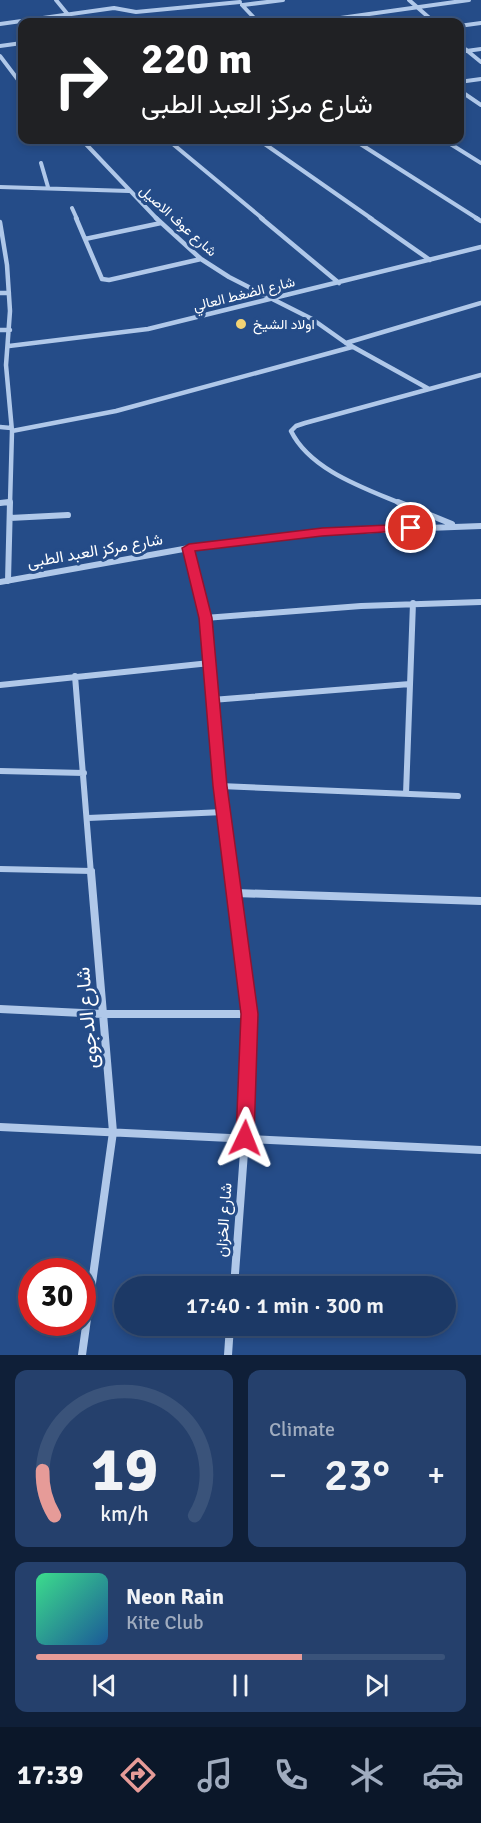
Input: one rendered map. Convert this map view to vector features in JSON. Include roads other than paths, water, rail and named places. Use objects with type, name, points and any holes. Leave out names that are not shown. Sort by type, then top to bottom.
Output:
[{"type":"street","points":[[56,0],[71,18]]},
{"type":"street","points":[[45,18],[114,8],[136,12],[283,0]]},
{"type":"street","points":[[409,0],[429,18]]},
{"type":"street","points":[[340,18],[469,0]]},
{"type":"street","points":[[240,3],[254,18]]},
{"type":"street","points":[[0,24],[18,22]]},
{"type":"street","points":[[464,25],[481,23]]},
{"type":"street","points":[[0,46],[18,44]]},
{"type":"street","points":[[464,48],[481,62]]},
{"type":"street","points":[[464,51],[481,49]]},
{"type":"street","points":[[0,56],[18,79]]},
{"type":"street","points":[[464,81],[481,79]]},
{"type":"street","points":[[464,93],[481,105]]},
{"type":"street","name":"شارع عوف الاصيل","points":[[86,144],[161,223],[201,259],[273,300],[312,319],[352,347],[429,389]]},
{"type":"street","points":[[173,144],[339,283]]},
{"type":"street","points":[[265,144],[430,260]]},
{"type":"street","points":[[360,144],[481,221]]},
{"type":"street","points":[[450,144],[481,163]]},
{"type":"street","points":[[41,164],[48,187]]},
{"type":"street","points":[[0,187],[129,191]]},
{"type":"street","points":[[72,208],[102,279],[201,259]]},
{"type":"street","points":[[0,222],[7,265],[10,330],[9,346],[3,366],[11,429],[8,581]]},
{"type":"street","points":[[85,238],[161,223]]},
{"type":"street","name":"شارع الضغط العالي","points":[[9,346],[140,331],[481,247]]},
{"type":"street","points":[[0,266],[7,265]]},
{"type":"street","points":[[0,293],[9,292]]},
{"type":"street","points":[[346,343],[481,303]]},
{"type":"street","points":[[0,330],[10,330]]},
{"type":"street","points":[[0,427],[11,429],[116,411],[352,347]]},
{"type":"street","points":[[455,526],[349,480],[308,456],[292,437],[291,431],[296,426],[481,375]]},
{"type":"street","points":[[0,503],[10,502]]},
{"type":"street","points":[[10,518],[68,515]]},
{"type":"street","name":"شارع مركز العبد الطبى","points":[[0,582],[189,548],[322,532],[481,526]]},
{"type":"street","name":"شارع الخزان","points":[[189,548],[205,618],[220,786],[249,1014],[245,1138],[235,1276]]},
{"type":"street","points":[[205,618],[413,603],[481,602]]},
{"type":"street","points":[[406,794],[413,603]]},
{"type":"street","points":[[0,685],[210,663]]},
{"type":"street","name":"شارع الدجوى","points":[[75,676],[113,1132],[82,1355]]},
{"type":"street","points":[[212,700],[410,684]]},
{"type":"street","points":[[0,771],[84,773]]},
{"type":"street","points":[[220,786],[458,796]]},
{"type":"street","points":[[87,818],[224,812]]},
{"type":"street","points":[[0,869],[92,871]]},
{"type":"street","points":[[235,893],[481,901]]},
{"type":"street","points":[[0,1009],[104,1014],[249,1014]]},
{"type":"street","points":[[0,1127],[481,1150]]},
{"type":"street","points":[[228,1355],[229,1336]]},
{"type":"place","name":"اولاد الشيخ","points":[[241,324]]}]
